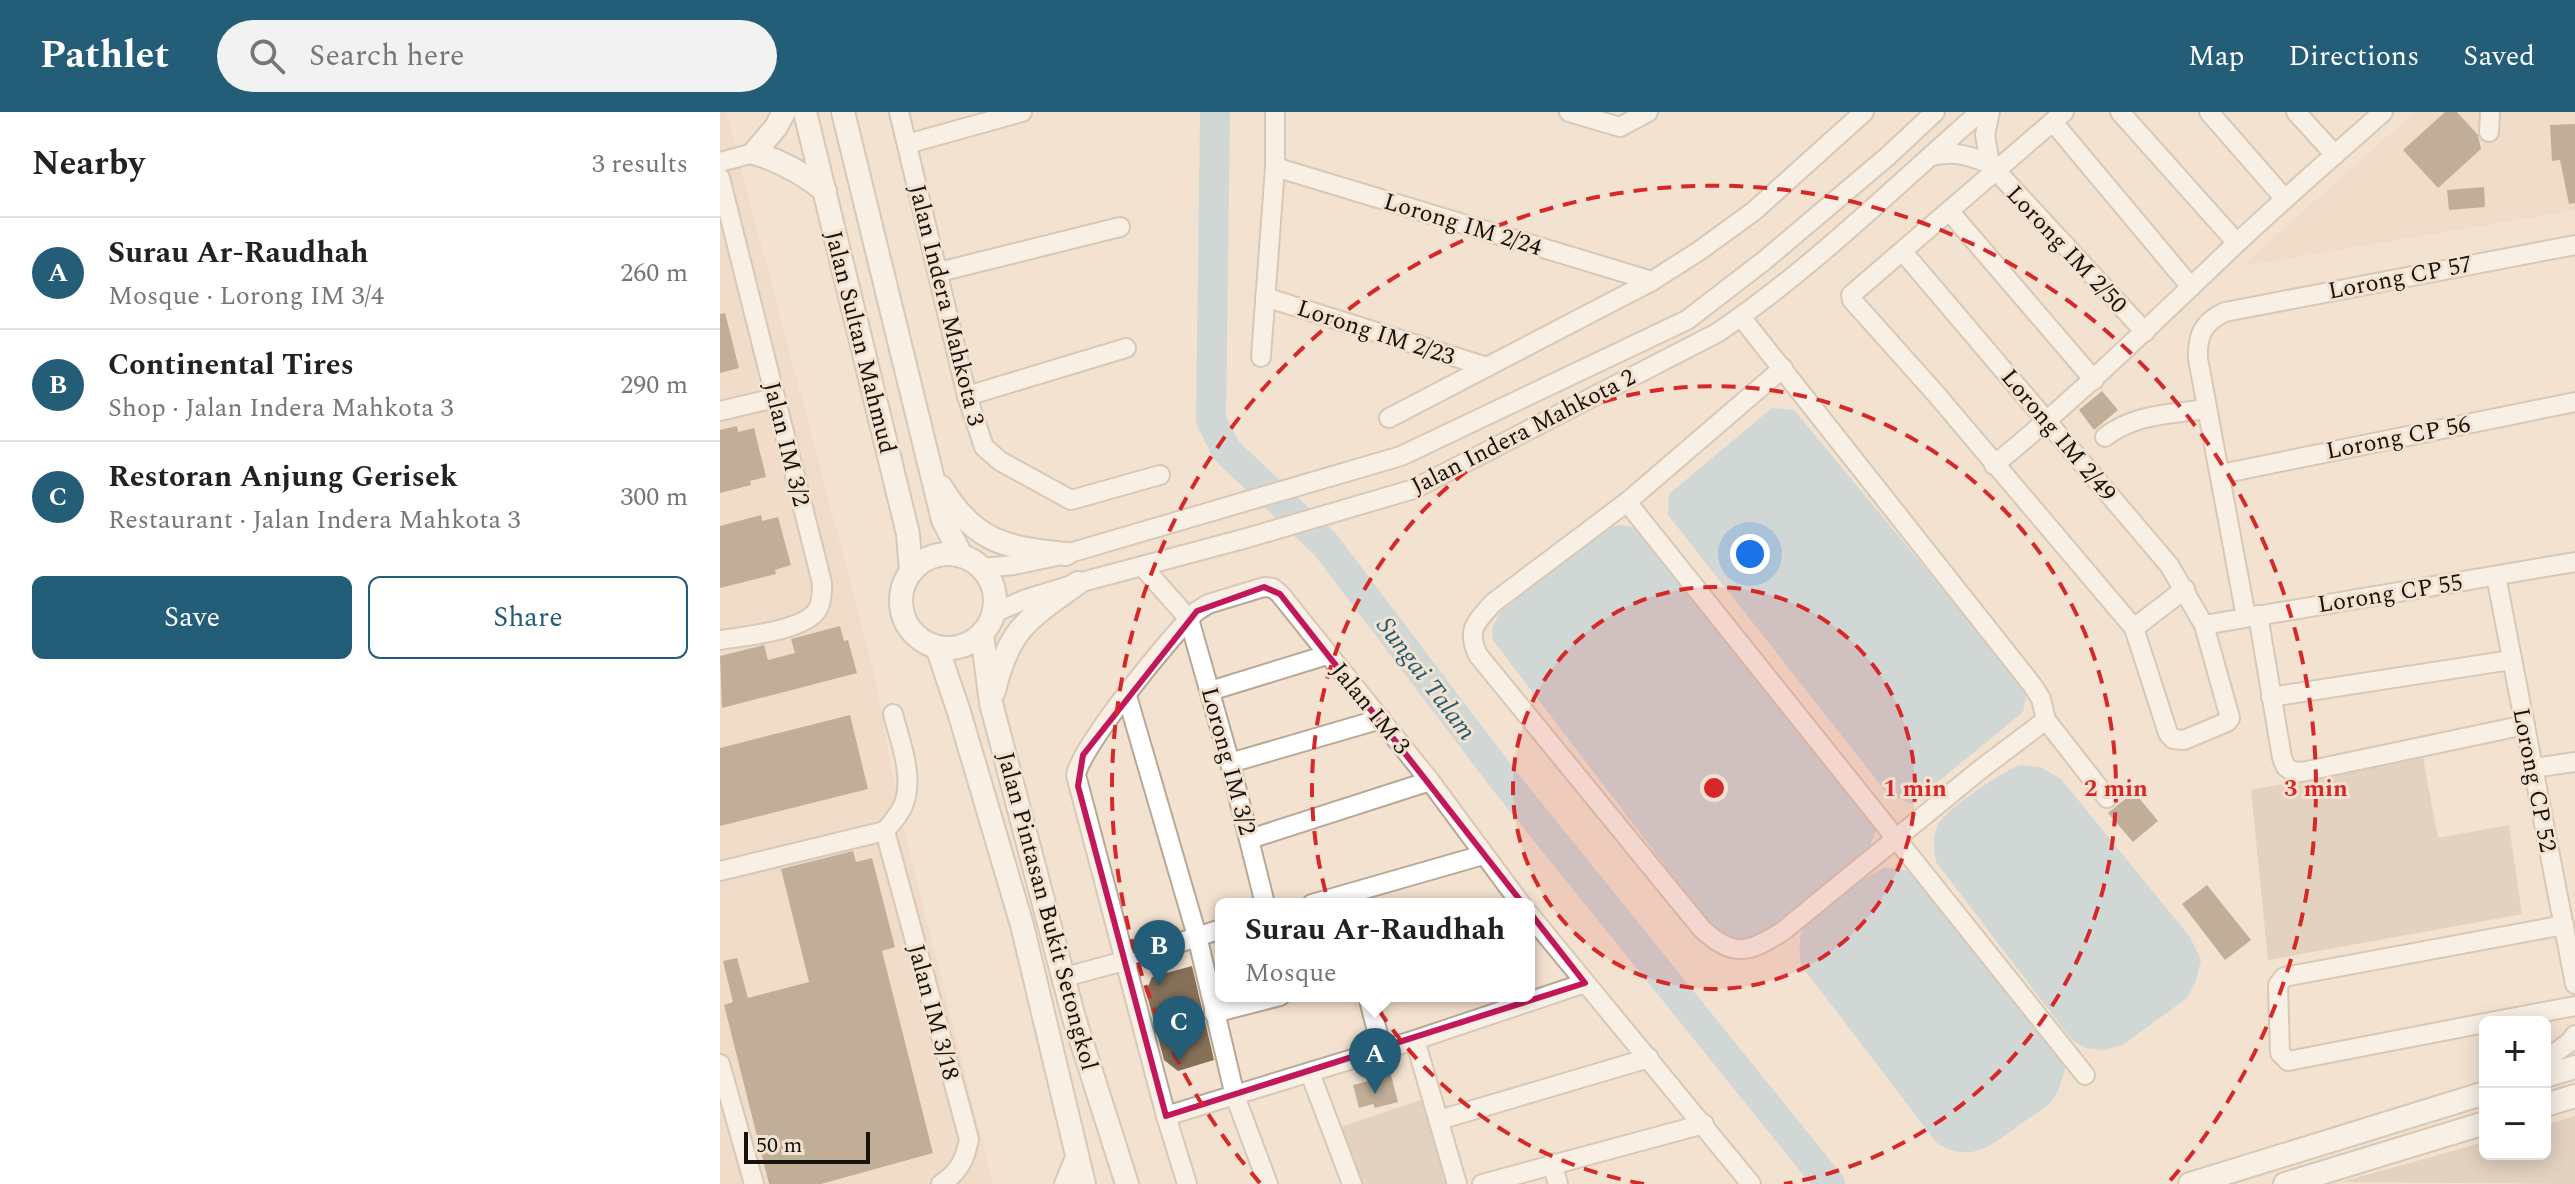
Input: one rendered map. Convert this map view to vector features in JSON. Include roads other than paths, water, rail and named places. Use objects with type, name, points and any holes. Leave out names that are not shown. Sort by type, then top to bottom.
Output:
[{"type":"main road","points":[[784,112],[776,127],[754,153],[801,173],[825,191]]},
{"type":"main road","name":"Jalan Sultan Mahmud","points":[[805,112],[908,534],[911,572]]},
{"type":"main road","name":"Jalan Sultan Mahmud","points":[[843,112],[943,520],[961,555]]},
{"type":"main road","points":[[934,476],[971,527],[1000,543],[1066,554]]},
{"type":"main road","points":[[947,554],[961,555],[982,568],[994,589],[994,613],[982,634],[969,644],[953,648],[937,647],[922,641],[903,617],[901,602],[911,572],[934,556],[947,554]]},
{"type":"main road","points":[[991,703],[1009,645],[1028,618],[1078,583]]},
{"type":"main road","name":"Jalan Pintasan Bukit Setongkol","points":[[982,634],[991,703],[1074,1018],[1127,1184]]},
{"type":"main road","name":"Jalan Pintasan Bukit Setongkol","points":[[937,647],[1022,925],[1084,1184]]},
{"type":"main road","points":[[2551,1074],[2575,1067]]},
{"type":"main road","points":[[2190,1184],[2479,1095]]},
{"type":"main road","points":[[2551,1103],[2575,1096]]},
{"type":"main road","points":[[2285,1184],[2479,1125]]},
{"type":"street","name":"Jalan Indera Mahkota 3","points":[[899,112],[967,396],[989,454],[1071,500],[1160,475]]},
{"type":"street","points":[[907,144],[1022,112]]},
{"type":"street","points":[[1261,357],[1275,167],[1275,112]]},
{"type":"street","points":[[1569,112],[1620,127],[1648,112]]},
{"type":"street","points":[[1389,418],[1652,281],[1699,251],[1754,211],[1864,112]]},
{"type":"street","name":"Jalan Indera Mahkota 2","points":[[982,568],[1066,554],[1401,456],[1687,320],[1765,260],[1935,112]]},
{"type":"street","name":"Jalan Indera Mahkota 2","points":[[994,613],[1026,599],[1078,583],[1414,489],[1717,333],[1862,219],[1980,112]]},
{"type":"street","points":[[1990,112],[1985,135],[1993,168]]},
{"type":"street","points":[[2120,112],[2237,243]]},
{"type":"street","points":[[2209,112],[2285,199]]},
{"type":"street","points":[[2296,112],[2335,155]]},
{"type":"street","points":[[1994,465],[2094,380],[2237,243],[2383,112]]},
{"type":"street","points":[[2489,132],[2490,112]]},
{"type":"street","points":[[2185,589],[2134,628],[1936,394],[1852,300],[1851,295],[1950,212],[1993,168],[2059,117],[2191,287]]},
{"type":"street","points":[[720,162],[754,153]]},
{"type":"street","points":[[1929,157],[1962,153],[1993,168]]},
{"type":"street","name":"Lorong IM 2/24","points":[[1275,167],[1652,281]]},
{"type":"street","name":"Lorong IM 2/50","points":[[1993,168],[2145,332]]},
{"type":"street","name":"Jalan IM 3/2","points":[[720,178],[723,201],[818,568],[822,598],[818,609],[804,622],[720,640]]},
{"type":"street","points":[[1950,212],[2094,380]]},
{"type":"street","points":[[939,272],[1120,227]]},
{"type":"street","name":"Lorong CP 57","points":[[2206,409],[2197,345],[2205,325],[2225,312],[2575,245]]},
{"type":"street","name":"Lorong IM 2/49","points":[[1903,252],[2169,565],[2204,625],[2230,718],[2227,722],[2184,740],[2173,739],[2168,733],[2134,628]]},
{"type":"street","name":"Lorong IM 2/23","points":[[1265,297],[1487,367]]},
{"type":"street","points":[[1741,317],[2033,686],[2041,699],[2046,720],[2107,798]]},
{"type":"street","points":[[967,396],[1126,348]]},
{"type":"street","points":[[1783,368],[1627,502],[1493,603],[1474,624],[1472,643],[1478,655],[1702,929],[1719,945],[1737,950],[1761,945],[1783,931],[1981,769],[2046,720]]},
{"type":"street","points":[[720,411],[775,398]]},
{"type":"street","name":"Lorong CP 56","points":[[2221,474],[2575,402]]},
{"type":"street","points":[[2105,437],[2119,425],[2134,420],[2206,409],[2286,767],[2302,772],[2525,725]]},
{"type":"street","points":[[1627,502],[2085,1075]]},
{"type":"street","points":[[1142,566],[1189,619],[1083,755],[1076,775],[1166,1116],[1187,1184]]},
{"type":"street","name":"Lorong CP 55","points":[[2204,625],[2496,576],[2574,566]]},
{"type":"street","name":"Lorong CP 52","points":[[2496,576],[2568,934],[2575,984]]},
{"type":"street","name":"Jalan IM 3","points":[[1189,619],[1208,604],[1264,587],[1273,588],[1430,781],[1516,898]]},
{"type":"street","name":"Lorong IM 3/2","points":[[1189,619],[1230,763],[1264,898]]},
{"type":"street","points":[[1210,691],[1327,655]]},
{"type":"street","points":[[2271,697],[2511,660]]},
{"type":"street","points":[[1127,696],[1197,936],[1235,1096],[1268,1184]]},
{"type":"street","points":[[720,871],[885,831],[902,809],[907,793],[907,771],[893,714]]},
{"type":"street","points":[[1230,763],[1381,719]]},
{"type":"street","points":[[2534,768],[2575,762]]},
{"type":"street","points":[[1250,839],[1430,781]]},
{"type":"street","name":"Jalan IM 3/18","points":[[885,831],[969,1139],[965,1159],[954,1175],[941,1184]]},
{"type":"street","points":[[1346,898],[1483,855]]},
{"type":"street","points":[[1535,925],[1704,1124],[1750,1184]]},
{"type":"street","points":[[1065,977],[1215,931]]},
{"type":"street","points":[[2479,1024],[2288,1061],[2280,1053],[2278,985],[2284,977],[2568,934]]},
{"type":"street","points":[[1535,1000],[1585,983]]},
{"type":"street","points":[[1214,1013],[1257,1002]]},
{"type":"street","points":[[1370,1002],[1382,1050]]},
{"type":"street","points":[[1166,1116],[1528,1002]]},
{"type":"street","points":[[2520,1016],[2575,1006]]},
{"type":"street","points":[[2551,1056],[2575,1035]]},
{"type":"street","points":[[1415,1040],[1457,1184]]},
{"type":"street","points":[[1439,1120],[1649,1058]]},
{"type":"street","points":[[720,1064],[754,1184]]},
{"type":"street","points":[[1310,1073],[1352,1184]]},
{"type":"street","points":[[1482,1184],[1704,1124]]},
{"type":"street","points":[[1064,1184],[1076,1155]]},
{"type":"street","points":[[1552,1163],[1558,1184]]},
{"type":"street","points":[[2310,1184],[2315,1178],[2350,1165]]},
{"type":"water","points":[[1772,408],[1794,410],[2027,691],[2023,712],[1911,804],[1886,792],[1668,515],[1669,494]]},
{"type":"water","points":[[1619,525],[1633,527],[1652,543],[1877,826],[1868,853],[1765,935],[1736,938],[1711,926],[1492,639],[1493,626],[1500,612],[1603,531]]},
{"type":"water","points":[[2020,765],[2040,767],[2061,779],[2190,937],[2201,960],[2187,998],[2124,1044],[2105,1050],[2085,1048],[2072,1040],[1936,862],[1934,840],[1942,819],[1979,789]]},
{"type":"water","points":[[1886,867],[1905,870],[1927,882],[2066,1063],[2060,1086],[2045,1107],[2004,1137],[1973,1152],[1950,1150],[1937,1143],[1801,965],[1801,937],[1807,922],[1844,892]]},
{"type":"waterway","name":"Sungai Talam","points":[[1215,112],[1211,420],[1226,450],[1325,544],[1504,780],[1830,1184]]},
{"type":"place","name":"Continental Tires","points":[[1159,986]]},
{"type":"place","name":"Restoran Anjung Gerisek","points":[[1179,1062]]},
{"type":"place","name":"Surau Ar-Raudhah","points":[[1375,1094]]}]
